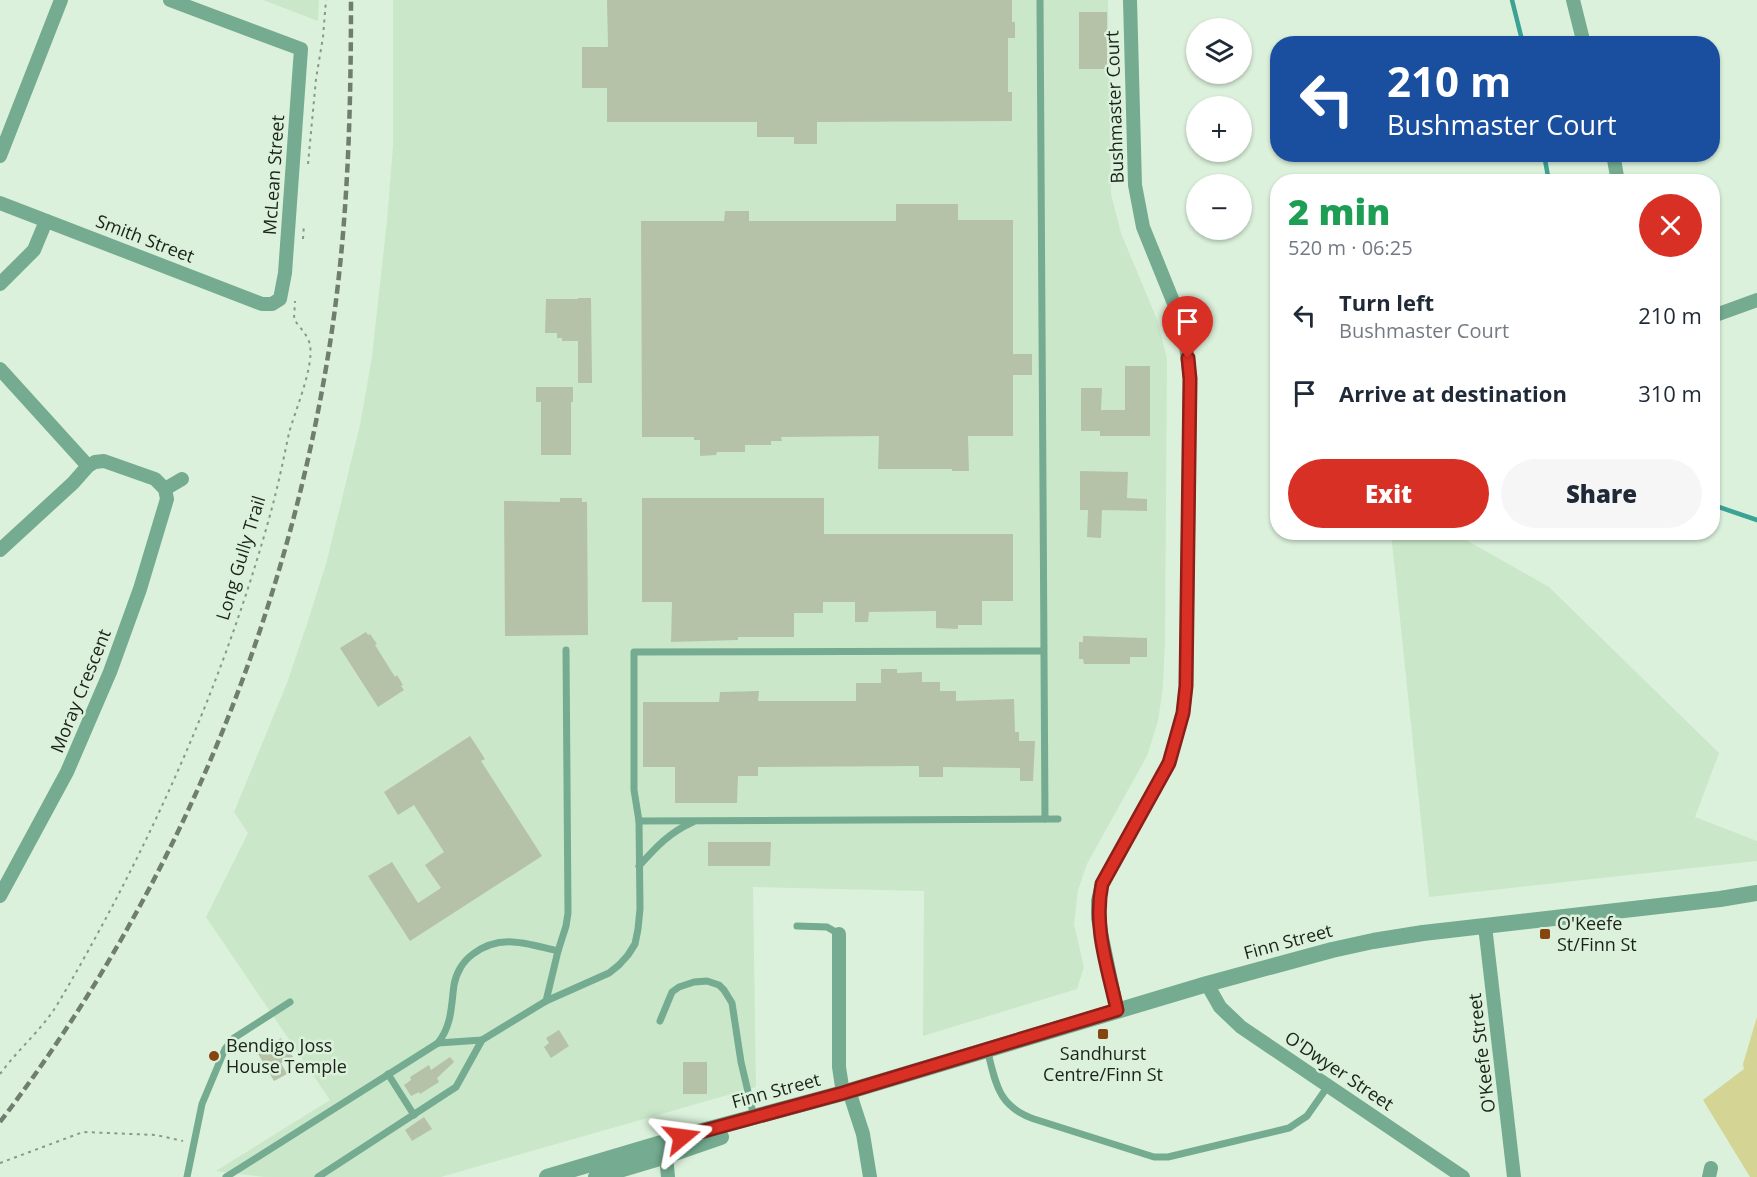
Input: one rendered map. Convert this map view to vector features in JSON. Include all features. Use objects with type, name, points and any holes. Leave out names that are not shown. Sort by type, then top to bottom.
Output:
[{"type":"street","points":[[0,156],[61,0]]},
{"type":"street","name":"McLean Street","points":[[170,0],[301,49],[285,273],[282,293],[277,302]]},
{"type":"street","name":"Bushmaster Court","points":[[1117,1010],[1100,935],[1098,902],[1102,884],[1110,866],[1169,763],[1183,713],[1187,644],[1190,379],[1179,316],[1143,227],[1135,185],[1130,0]]},
{"type":"street","points":[[1573,0],[1582,36]]},
{"type":"street","name":"Smith Street","points":[[0,203],[262,304],[277,302]]},
{"type":"street","points":[[0,284],[34,250],[46,221]]},
{"type":"street","points":[[1720,313],[1757,300]]},
{"type":"street","points":[[0,369],[88,466]]},
{"type":"street","points":[[0,550],[73,483],[88,466],[95,462],[104,461],[155,479],[165,489],[183,479]]},
{"type":"street","name":"Moray Crescent","points":[[0,896],[67,772],[110,672],[165,510],[167,499],[165,489]]},
{"type":"street","name":"Finn Street","points":[[547,1177],[664,1149],[1117,1010],[1373,941],[1757,893]]},
{"type":"street","name":"O'Keefe Street","points":[[1485,926],[1514,1177]]},
{"type":"street","points":[[839,934],[839,1067],[862,1134],[870,1177]]},
{"type":"street","name":"O'Dwyer Street","points":[[1207,984],[1215,1000],[1227,1015],[1246,1031],[1463,1177]]},
{"type":"street","name":"Finn Street","points":[[596,1177],[664,1149],[754,1117],[846,1092]]},
{"type":"street","points":[[664,1149],[668,1177]]},
{"type":"lane","points":[[1040,0],[1044,819]]},
{"type":"lane","points":[[546,1001],[568,913],[566,650]]},
{"type":"lane","points":[[438,1043],[482,1040],[546,1001],[597,980],[619,965],[635,944],[638,929],[639,821],[634,790],[634,652],[1043,651]]},
{"type":"lane","points":[[639,821],[1058,819]]},
{"type":"lane","points":[[639,866],[660,842],[679,828],[696,821]]},
{"type":"lane","points":[[797,926],[827,927],[839,934]]},
{"type":"lane","points":[[226,1177],[438,1043],[448,1026],[455,981],[461,966],[483,947],[495,942],[506,941],[558,951]]},
{"type":"lane","points":[[660,1021],[672,992],[679,987],[707,981],[724,990],[732,1003],[741,1062],[754,1117]]},
{"type":"lane","points":[[187,1177],[202,1104],[225,1049],[234,1038],[290,1002]]},
{"type":"lane","points":[[318,1177],[456,1087],[482,1040]]},
{"type":"lane","points":[[987,1049],[999,1092],[1015,1111],[1154,1157],[1168,1157],[1289,1128],[1307,1116],[1328,1086]]},
{"type":"lane","points":[[388,1074],[414,1115]]},
{"type":"path","points":[[307,173],[326,0]]},
{"type":"path","points":[[302,242],[304,220]]},
{"type":"path","name":"Long Gully Trail","points":[[0,1074],[48,1020],[107,915],[162,804],[229,643],[272,505],[311,352],[308,338],[294,319],[296,295]]},
{"type":"path","points":[[0,1163],[83,1132],[156,1135],[193,1144]]},
{"type":"shaded area","points":[[263,0],[319,0],[318,21]]},
{"type":"shaded area","points":[[393,0],[1108,0],[1111,194],[1121,233],[1158,322],[1167,359],[1165,640],[1163,687],[1158,721],[1147,756],[1087,864],[1078,890],[1074,924],[1084,967],[1077,989],[923,1036],[924,891],[753,887],[756,1087],[441,1177],[265,1177],[216,1171],[330,1100],[206,917],[248,833],[234,812],[287,683],[307,624],[326,564],[360,425],[372,357],[393,146]]},
{"type":"shaded area","points":[[1392,540],[1466,540],[1549,587],[1719,753],[1695,817],[1757,841],[1757,861],[1429,897]]},
{"type":"green space","points":[[1757,1017],[1757,1177],[1750,1177],[1703,1100],[1744,1069],[1743,1064]]},
{"type":"building","points":[[607,0],[1012,0],[1015,38],[1008,38],[1008,92],[1012,92],[1012,121],[817,122],[817,144],[794,144],[794,137],[757,137],[757,122],[607,122],[607,88],[582,88],[582,47],[608,47]]},
{"type":"building","points":[[1079,12],[1107,12],[1107,69],[1079,69]]},
{"type":"building","points":[[896,204],[958,204],[958,220],[1013,220],[1013,354],[1032,354],[1032,375],[1013,375],[1013,436],[968,436],[969,471],[878,469],[879,436],[781,437],[782,441],[771,441],[771,445],[745,445],[745,452],[717,452],[716,455],[700,456],[700,440],[694,440],[694,437],[642,437],[641,221],[724,221],[725,211],[749,211],[749,221],[896,221]]},
{"type":"building","points":[[591,298],[592,383],[578,383],[578,341],[562,341],[562,338],[557,338],[557,333],[545,333],[546,299]]},
{"type":"building","points":[[1125,366],[1150,366],[1150,436],[1100,436],[1100,431],[1081,431],[1081,388],[1102,388],[1101,410],[1125,410]]},
{"type":"building","points":[[536,387],[573,387],[571,455],[541,455],[541,402],[536,402]]},
{"type":"building","points":[[1080,471],[1128,472],[1127,498],[1147,499],[1147,511],[1102,510],[1101,538],[1087,537],[1088,510],[1080,510]]},
{"type":"building","points":[[560,498],[582,498],[582,502],[587,502],[588,635],[505,636],[504,501],[560,502]]},
{"type":"building","points":[[642,498],[824,498],[824,534],[1013,534],[1013,601],[982,601],[982,625],[958,625],[958,629],[936,628],[936,611],[869,612],[868,622],[855,622],[855,602],[823,602],[823,613],[794,613],[794,637],[738,637],[738,640],[671,642],[672,602],[642,602]]},
{"type":"building","points":[[366,632],[377,644],[375,645],[395,677],[397,675],[404,690],[378,707],[340,648]]},
{"type":"building","points":[[1083,636],[1147,638],[1147,657],[1130,657],[1130,664],[1084,664],[1083,659],[1079,659],[1079,642],[1083,642]]},
{"type":"building","points":[[881,669],[897,669],[897,673],[922,672],[922,682],[940,682],[940,691],[956,691],[956,701],[1014,699],[1015,732],[1019,732],[1019,741],[1035,741],[1033,781],[1020,781],[1020,768],[943,767],[943,777],[919,777],[919,766],[758,767],[758,776],[738,776],[737,803],[675,803],[675,767],[643,767],[643,702],[719,702],[720,692],[759,691],[758,701],[856,701],[856,683],[881,683]]},
{"type":"building","points":[[470,736],[485,759],[481,761],[542,856],[410,941],[368,876],[392,862],[418,903],[441,888],[425,865],[444,852],[414,805],[398,815],[384,792]]},
{"type":"building","points":[[708,842],[771,842],[770,866],[708,866]]},
{"type":"building","points":[[559,1030],[569,1046],[551,1058],[544,1047],[549,1043],[546,1038]]},
{"type":"building","name":"Bendigo Joss House Temple","points":[[281,1038],[293,1057],[281,1063],[287,1074],[274,1081],[257,1052]]},
{"type":"building","points":[[450,1057],[454,1062],[437,1078],[439,1082],[420,1094],[419,1092],[411,1096],[404,1085],[411,1080],[410,1077],[429,1065],[431,1070]]},
{"type":"building","points":[[683,1062],[707,1062],[707,1094],[683,1094]]},
{"type":"building","points":[[424,1117],[432,1129],[412,1141],[405,1130]]},
{"type":"waterway","points":[[1512,0],[1521,36]]},
{"type":"waterway","points":[[1545,162],[1548,174]]},
{"type":"waterway","points":[[1720,507],[1757,520]]},
{"type":"railway","points":[[0,1122],[63,1034],[120,942],[171,846],[216,747],[255,646],[287,542],[313,437],[332,330],[342,248],[348,166],[351,0]]},
{"type":"place","name":"O'Keefe St/Finn St","points":[[1545,934]]},
{"type":"place","name":"Sandhurst Centre/Finn St","points":[[1103,1034]]},
{"type":"place","name":"Bendigo Joss House Temple","points":[[214,1056]]},
{"type":"route","points":[[682,1137],[843,1093],[1117,1010],[1100,935],[1098,902],[1102,884],[1110,866],[1162,779],[1169,763],[1183,713],[1186,686],[1190,379],[1188,358]]}]
